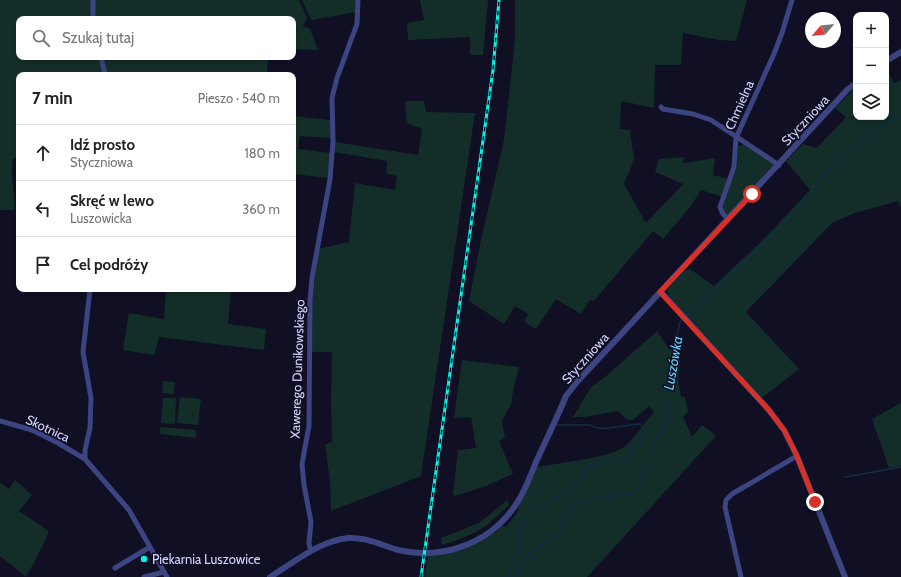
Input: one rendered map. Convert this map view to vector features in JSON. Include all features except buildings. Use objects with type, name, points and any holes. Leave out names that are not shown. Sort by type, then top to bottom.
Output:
[{"type":"street","points":[[93,0],[94,16]]},
{"type":"street","name":"Xawerego Dunikowskiego","points":[[311,551],[309,543],[311,522],[302,464],[309,426],[310,302],[312,278],[330,179],[333,141],[332,98],[337,78],[357,24],[358,0]]},
{"type":"street","name":"Chmielna","points":[[728,219],[723,214],[720,207],[734,167],[736,138],[774,54],[792,0]]},
{"type":"street","points":[[889,59],[901,52]]},
{"type":"street","points":[[101,60],[105,72]]},
{"type":"street","name":"Styczniowa","points":[[270,577],[311,551],[334,541],[354,538],[414,552],[447,551],[466,545],[495,528],[512,511],[523,494],[566,396],[577,382],[847,90],[855,84]]},
{"type":"street","points":[[661,107],[663,109],[700,115],[711,120],[736,138],[779,165]]},
{"type":"street","points":[[85,459],[85,450],[90,428],[91,398],[83,352],[90,292]]},
{"type":"street","points":[[660,292],[768,409],[784,430],[797,456],[845,577]]},
{"type":"street","name":"Skotnica","points":[[0,421],[32,430],[85,459],[128,510],[166,574]]},
{"type":"street","points":[[741,577],[725,507],[726,500],[732,494],[797,456]]},
{"type":"street","points":[[115,568],[150,547]]},
{"type":"street","points":[[144,577],[166,574]]},
{"type":"green space","points":[[0,0],[299,0],[307,18],[303,26],[310,29],[318,50],[296,49],[296,16],[16,16],[16,60],[268,60],[267,72],[16,72],[16,158],[13,158],[12,174],[15,210],[0,210]]},
{"type":"green space","points":[[302,0],[358,0],[357,12],[311,20]]},
{"type":"green space","points":[[420,0],[488,0],[483,55],[470,55],[470,37],[408,40],[407,23],[424,20]]},
{"type":"green space","points":[[515,0],[747,0],[736,41],[719,40],[683,33],[681,65],[655,65],[654,108],[621,101],[620,129],[630,130],[634,159],[624,184],[646,223],[683,184],[655,172],[659,159],[684,157],[683,163],[715,158],[713,175],[732,180],[737,167],[738,146],[745,144],[774,164],[728,215],[724,212],[723,208],[726,198],[701,190],[691,206],[663,239],[653,231],[594,301],[590,300],[581,314],[556,299],[536,329],[524,322],[528,314],[515,306],[504,324],[469,301],[481,240],[504,140],[515,38]]},
{"type":"green space","points":[[889,74],[894,83],[901,80],[901,207],[898,201],[855,213],[832,223],[746,312],[799,369],[762,398],[669,296],[667,290],[684,271],[690,269],[714,286],[764,239],[810,190],[786,161],[803,144],[817,148],[846,117],[835,108],[853,90],[853,120],[889,120]]},
{"type":"green space","points":[[405,101],[424,101],[426,112],[475,113],[421,476],[331,511],[330,480],[325,445],[332,442],[332,352],[312,352],[312,303],[318,249],[349,242],[355,183],[395,190],[397,176],[386,174],[387,161],[334,152],[335,142],[418,155],[422,129],[407,123]]},
{"type":"green space","points":[[296,116],[330,120],[331,138],[300,136],[298,149],[330,153],[328,178],[296,174]]},
{"type":"green space","points":[[166,292],[231,292],[228,324],[266,329],[264,350],[159,337],[154,355],[123,350],[129,313],[164,319]]},
{"type":"green space","points":[[657,331],[669,349],[681,355],[678,381],[681,396],[685,397],[688,411],[683,417],[692,437],[702,425],[716,436],[587,577],[425,577],[428,556],[448,553],[468,547],[487,538],[503,525],[506,527],[519,510],[518,508],[537,467],[583,460],[608,454],[618,451],[632,440],[654,412],[649,406],[633,420],[627,420],[618,411],[584,417],[573,417],[591,387],[605,377]]},
{"type":"green space","points":[[462,360],[519,367],[511,404],[502,421],[505,438],[499,441],[513,474],[486,486],[455,496],[453,494],[458,450],[476,448],[471,417],[454,418]]},
{"type":"green space","points":[[163,381],[175,382],[174,394],[162,393]]},
{"type":"green space","points":[[180,397],[201,399],[198,425],[177,423]]},
{"type":"green space","points":[[163,398],[176,398],[175,424],[161,423]]},
{"type":"green space","points":[[901,403],[901,466],[889,468],[872,419]]},
{"type":"green space","points":[[160,427],[196,430],[196,438],[160,434]]},
{"type":"green space","points":[[15,480],[32,495],[19,511],[49,531],[26,577],[0,556],[0,482],[9,489]]},
{"type":"green space","points":[[507,500],[509,505],[486,526],[460,539],[442,545],[441,538],[479,523]]},
{"type":"waterway","name":"Luszówka","points":[[686,316],[781,226],[834,164],[880,126],[901,116]]},
{"type":"waterway","name":"Luszówka","points":[[517,577],[520,565],[529,553],[559,534],[573,506],[584,500],[617,495],[629,495],[637,490],[653,456],[654,445],[668,421],[669,407],[666,388],[680,322],[684,319]]},
{"type":"waterway","points":[[510,577],[510,566],[512,560],[520,551],[521,547],[520,535],[523,521],[540,506],[550,504],[558,497],[568,492],[571,485],[579,479],[589,465],[617,459],[624,460],[647,432],[640,424],[607,428],[600,428],[590,425],[557,425]]},
{"type":"waterway","points":[[845,477],[901,467]]},
{"type":"railway","points":[[421,577],[493,70],[499,0]]},
{"type":"place","name":"Piekarnia Luszowice","points":[[144,559]]},
{"type":"route","points":[[752,194],[660,292],[768,409],[784,430],[796,454],[815,502]]}]
